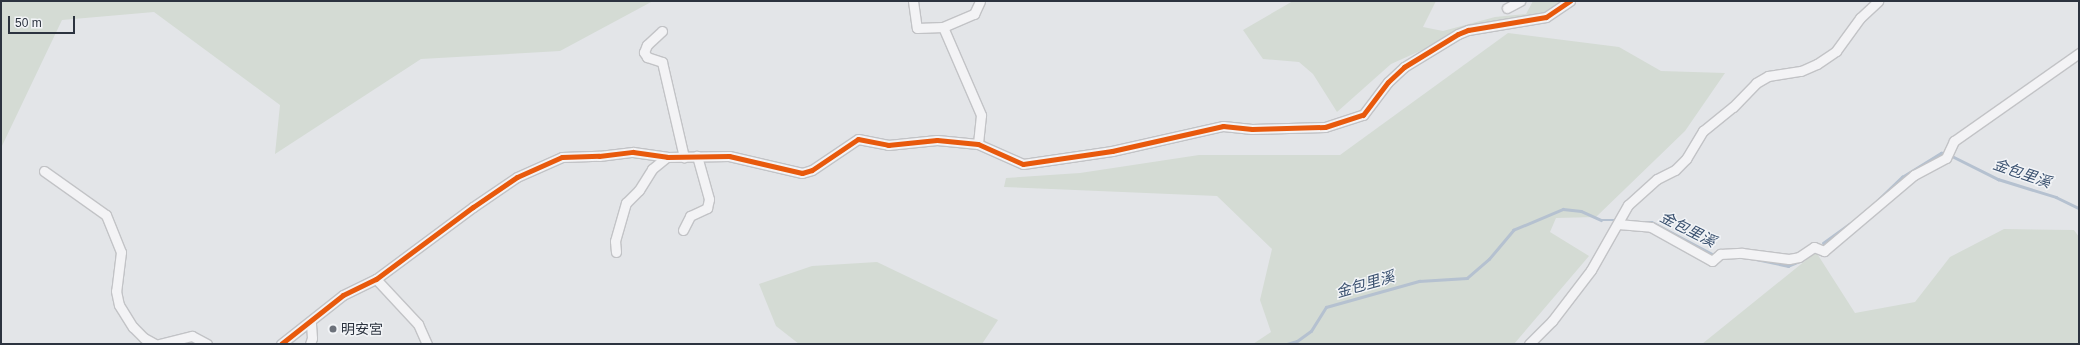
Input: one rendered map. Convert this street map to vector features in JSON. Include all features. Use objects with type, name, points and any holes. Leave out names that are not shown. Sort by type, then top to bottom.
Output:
[{"type":"street","points":[[913,1],[917,28],[943,27],[974,14],[980,1]]},
{"type":"street","points":[[1507,8],[1520,1]]},
{"type":"street","points":[[281,344],[311,323],[343,295],[376,279],[473,207],[518,177],[562,157],[598,156],[633,152],[668,157],[728,156],[802,173],[812,170],[858,139],[888,145],[937,140],[978,144],[1023,164],[1112,151],[1223,126],[1252,128],[1325,127],[1363,115],[1388,82],[1404,67],[1458,34],[1468,30],[1546,17],[1570,1]]},
{"type":"street","points":[[1529,344],[1552,321],[1591,270],[1628,205],[1657,179],[1675,170],[1686,160],[1703,132],[1734,107],[1756,83],[1768,76],[1801,71],[1817,64],[1836,51],[1860,18],[1878,1]]},
{"type":"street","points":[[943,27],[981,115],[978,144]]},
{"type":"street","points":[[662,31],[647,46],[644,52],[647,57],[662,62],[684,157]]},
{"type":"street","points":[[1618,224],[1651,227],[1712,261],[1718,257],[1742,252],[1789,259],[1799,257],[1814,247],[1824,251],[1914,175],[1946,158],[1954,141],[2079,53]]},
{"type":"street","points":[[683,230],[690,216],[707,208],[709,199],[696,156]]},
{"type":"street","points":[[616,252],[615,241],[626,203],[639,190],[652,169],[668,157]]},
{"type":"street","points":[[44,171],[106,215],[121,252],[116,291],[119,305],[133,327],[144,338],[155,344]]},
{"type":"street","points":[[376,279],[418,324],[427,344]]},
{"type":"street","points":[[310,344],[312,338],[311,323]]},
{"type":"street","points":[[159,344],[192,336],[207,344]]},
{"type":"shaded area","points":[[1,1],[653,1],[560,51],[421,59],[275,154],[280,105],[154,12],[62,20],[1,148]]},
{"type":"shaded area","points":[[1293,1],[1436,1],[1423,27],[1443,31],[1495,17],[1526,14],[1533,1],[1561,1],[1555,9],[1440,42],[1391,64],[1337,112],[1313,74],[1299,62],[1263,59],[1243,30]]},
{"type":"shaded area","points":[[1508,33],[1619,47],[1661,71],[1725,73],[1685,131],[1596,217],[1556,218],[1550,232],[1589,256],[1514,344],[1253,344],[1271,332],[1260,300],[1272,249],[1217,196],[1004,187],[1006,178],[1080,173],[1199,155],[1340,155]]},
{"type":"shaded area","points":[[2004,229],[2074,230],[2079,237],[2079,344],[1702,344],[1816,252],[1855,313],[1915,302],[1950,257]]},
{"type":"shaded area","points":[[877,262],[998,320],[982,344],[799,344],[776,326],[759,284],[812,266]]},
{"type":"waterway","name":"金包里溪","points":[[1877,201],[1902,177],[1941,153],[1945,153]]},
{"type":"waterway","name":"金包里溪","points":[[1950,155],[1998,179],[2056,197],[2079,208]]},
{"type":"waterway","name":"金包里溪","points":[[1287,344],[1297,341],[1311,331],[1326,307],[1419,281],[1467,278],[1489,259],[1513,230],[1563,209],[1581,211],[1601,220],[1617,220]]},
{"type":"waterway","name":"金包里溪","points":[[1640,222],[1652,222],[1714,255]]},
{"type":"waterway","name":"金包里溪","points":[[1823,243],[1849,224]]},
{"type":"waterway","name":"金包里溪","points":[[1756,259],[1788,266],[1800,261]]},
{"type":"cycle path","points":[[281,344],[343,295],[376,279],[473,207],[517,177],[562,157],[599,156],[633,152],[667,157],[729,156],[802,173],[812,170],[858,139],[888,145],[937,140],[978,144],[1023,164],[1112,151],[1223,126],[1252,129],[1325,127],[1363,115],[1388,82],[1404,67],[1458,34],[1468,30],[1546,17],[1570,1]]},
{"type":"place","name":"明安宮","points":[[333,329]]}]
